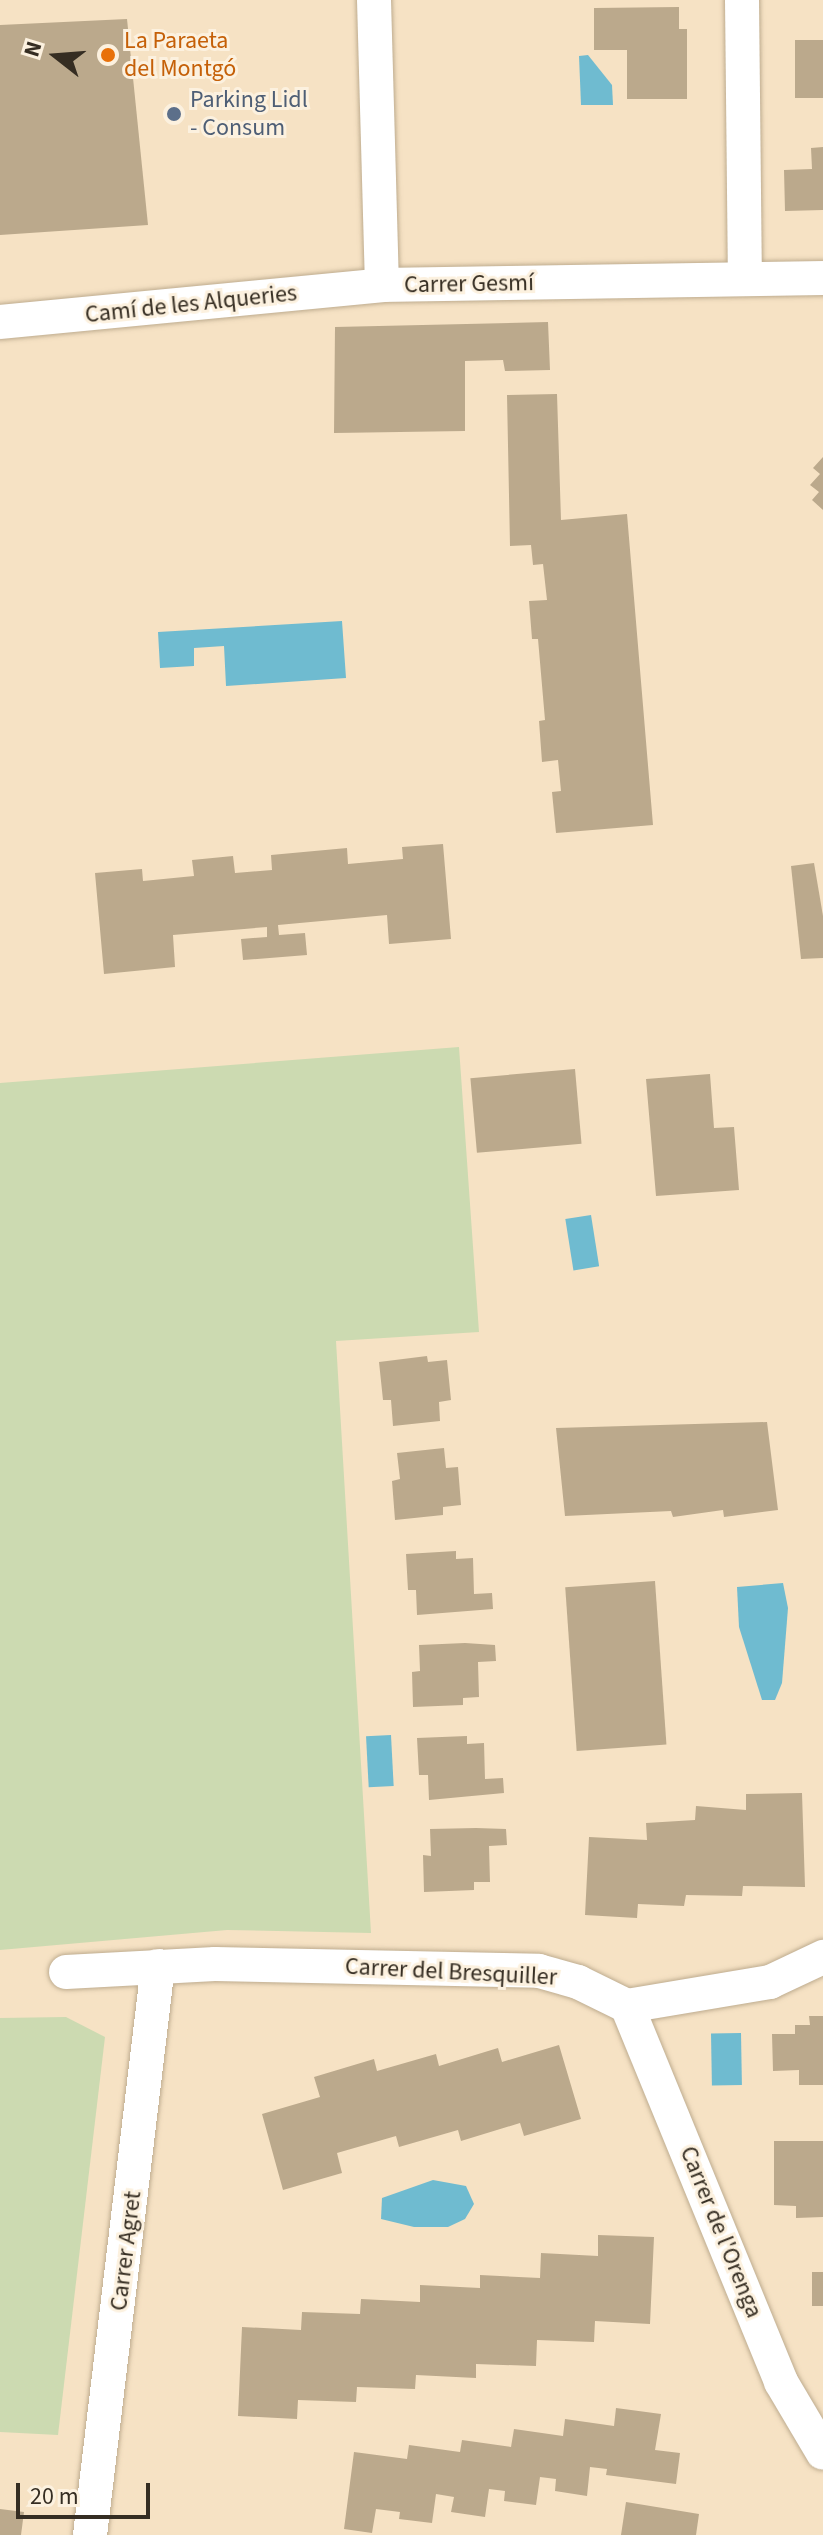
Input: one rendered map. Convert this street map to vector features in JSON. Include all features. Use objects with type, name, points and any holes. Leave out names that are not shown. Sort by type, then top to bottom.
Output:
[{"type":"street","name":"Carrer Gesmí","points":[[374,0],[382,285],[823,278]]},
{"type":"street","points":[[742,0],[745,278]]},
{"type":"street","name":"Camí de les Alqueries","points":[[0,322],[382,285]]},
{"type":"street","points":[[627,2006],[770,1982],[823,1957]]},
{"type":"street","name":"Carrer del Bresquiller","points":[[66,1972],[158,1966],[552,1972],[627,2006]]},
{"type":"street","name":"Carrer Agret","points":[[90,2535],[158,1966]]},
{"type":"street","name":"Carrer de l'Orenga","points":[[627,2006],[781,2382],[823,2453]]},
{"type":"green space","points":[[459,1047],[479,1332],[336,1341],[371,1933],[227,1930],[0,1950],[0,1083]]},
{"type":"green space","points":[[66,2017],[105,2037],[58,2435],[0,2432],[0,2018]]},
{"type":"water","points":[[588,55],[612,85],[613,105],[581,105],[579,56]]},
{"type":"water","points":[[342,621],[346,678],[226,686],[224,646],[194,648],[194,666],[160,668],[158,632]]},
{"type":"water","points":[[591,1215],[599,1266],[573,1270],[565,1219]]},
{"type":"water","points":[[783,1583],[788,1608],[782,1683],[775,1700],[762,1700],[739,1627],[737,1587]]},
{"type":"water","points":[[391,1735],[394,1786],[369,1787],[366,1736]]},
{"type":"water","points":[[741,2033],[742,2085],[712,2086],[711,2034]]},
{"type":"water","points":[[433,2180],[466,2186],[474,2204],[465,2219],[448,2227],[414,2227],[381,2219],[382,2198]]},
{"type":"building","points":[[679,7],[679,29],[687,29],[687,99],[627,99],[627,50],[594,50],[594,8]]},
{"type":"building","points":[[127,19],[148,225],[0,235],[0,25]]},
{"type":"building","points":[[795,40],[823,40],[823,98],[795,98]]},
{"type":"building","points":[[823,147],[823,210],[785,211],[784,170],[812,169],[811,148]]},
{"type":"building","points":[[548,322],[550,370],[505,371],[503,360],[465,361],[465,431],[334,433],[335,327]]},
{"type":"building","points":[[557,394],[561,520],[627,514],[653,825],[556,833],[552,792],[561,791],[558,760],[542,762],[539,721],[545,720],[538,639],[532,639],[529,601],[547,600],[543,564],[533,565],[531,545],[510,546],[507,395]]},
{"type":"building","points":[[823,457],[823,510],[812,500],[819,492],[810,485],[820,474],[813,468]]},
{"type":"building","points":[[443,844],[451,939],[389,944],[387,915],[278,925],[279,935],[305,933],[307,955],[243,960],[241,939],[267,937],[267,927],[173,935],[175,967],[104,974],[95,873],[142,869],[143,881],[194,876],[192,860],[233,856],[235,873],[272,870],[271,855],[347,848],[348,864],[403,859],[402,847]]},
{"type":"building","points":[[814,863],[823,916],[823,958],[801,959],[791,866]]},
{"type":"building","points":[[575,1069],[582,1144],[477,1153],[470,1078]]},
{"type":"building","points":[[710,1074],[714,1128],[734,1127],[739,1190],[656,1196],[646,1079]]},
{"type":"building","points":[[427,1356],[428,1362],[447,1360],[451,1400],[439,1402],[440,1421],[393,1426],[391,1400],[383,1400],[379,1362]]},
{"type":"building","points":[[767,1422],[778,1510],[724,1517],[723,1510],[673,1517],[671,1511],[565,1516],[556,1428]]},
{"type":"building","points":[[444,1448],[446,1468],[458,1467],[461,1505],[443,1507],[443,1515],[395,1520],[392,1481],[400,1479],[397,1453]]},
{"type":"building","points":[[456,1551],[456,1559],[473,1558],[474,1594],[492,1593],[493,1609],[417,1615],[416,1590],[408,1590],[406,1554]]},
{"type":"building","points":[[655,1581],[666,1745],[577,1751],[565,1587]]},
{"type":"building","points":[[419,1645],[495,1645],[496,1661],[478,1662],[479,1697],[463,1698],[463,1705],[413,1707],[412,1672],[420,1671]]},
{"type":"building","points":[[467,1736],[467,1744],[484,1743],[485,1779],[503,1778],[504,1793],[429,1800],[428,1775],[419,1775],[417,1738]]},
{"type":"building","points":[[802,1793],[805,1887],[743,1886],[742,1896],[686,1895],[684,1906],[638,1904],[637,1918],[585,1915],[589,1837],[647,1840],[646,1823],[695,1820],[696,1806],[746,1810],[746,1794]]},
{"type":"building","points":[[430,1829],[506,1829],[507,1845],[489,1846],[490,1882],[474,1882],[474,1890],[424,1892],[423,1855],[431,1856]]},
{"type":"building","points":[[809,2016],[823,2016],[823,2085],[799,2085],[799,2070],[773,2071],[772,2034],[795,2034],[795,2025],[810,2025]]},
{"type":"building","points":[[559,2045],[581,2119],[524,2136],[520,2123],[461,2141],[458,2130],[399,2147],[396,2136],[337,2153],[342,2173],[283,2190],[262,2114],[320,2097],[314,2077],[374,2059],[377,2071],[436,2054],[439,2066],[498,2048],[502,2062]]},
{"type":"building","points":[[774,2141],[823,2141],[823,2217],[796,2218],[796,2206],[774,2205]]},
{"type":"building","points":[[598,2235],[654,2237],[650,2324],[595,2321],[594,2342],[537,2340],[536,2366],[476,2364],[476,2378],[416,2375],[415,2389],[357,2387],[356,2402],[298,2400],[297,2419],[238,2416],[242,2327],[301,2330],[302,2312],[360,2314],[361,2299],[420,2302],[420,2285],[480,2288],[480,2275],[540,2278],[541,2253],[598,2256]]},
{"type":"building","points":[[812,2272],[823,2272],[823,2306],[812,2306]]},
{"type":"building","points":[[616,2408],[661,2414],[655,2450],[680,2453],[676,2484],[606,2475],[607,2469],[590,2467],[587,2496],[555,2491],[556,2479],[540,2477],[536,2505],[504,2501],[505,2491],[489,2489],[485,2517],[451,2512],[454,2497],[436,2494],[432,2523],[399,2519],[400,2512],[376,2509],[372,2533],[344,2529],[354,2452],[407,2459],[409,2445],[460,2452],[462,2440],[511,2447],[514,2429],[563,2436],[565,2419],[614,2426]]},
{"type":"building","points":[[626,2502],[699,2514],[696,2535],[621,2535]]},
{"type":"building","points":[[0,2509],[24,2512],[21,2535],[0,2535]]},
{"type":"place","name":"La Paraeta del Montgó","points":[[108,55]]},
{"type":"place","name":"Parking Lidl - Consum","points":[[174,114]]}]
